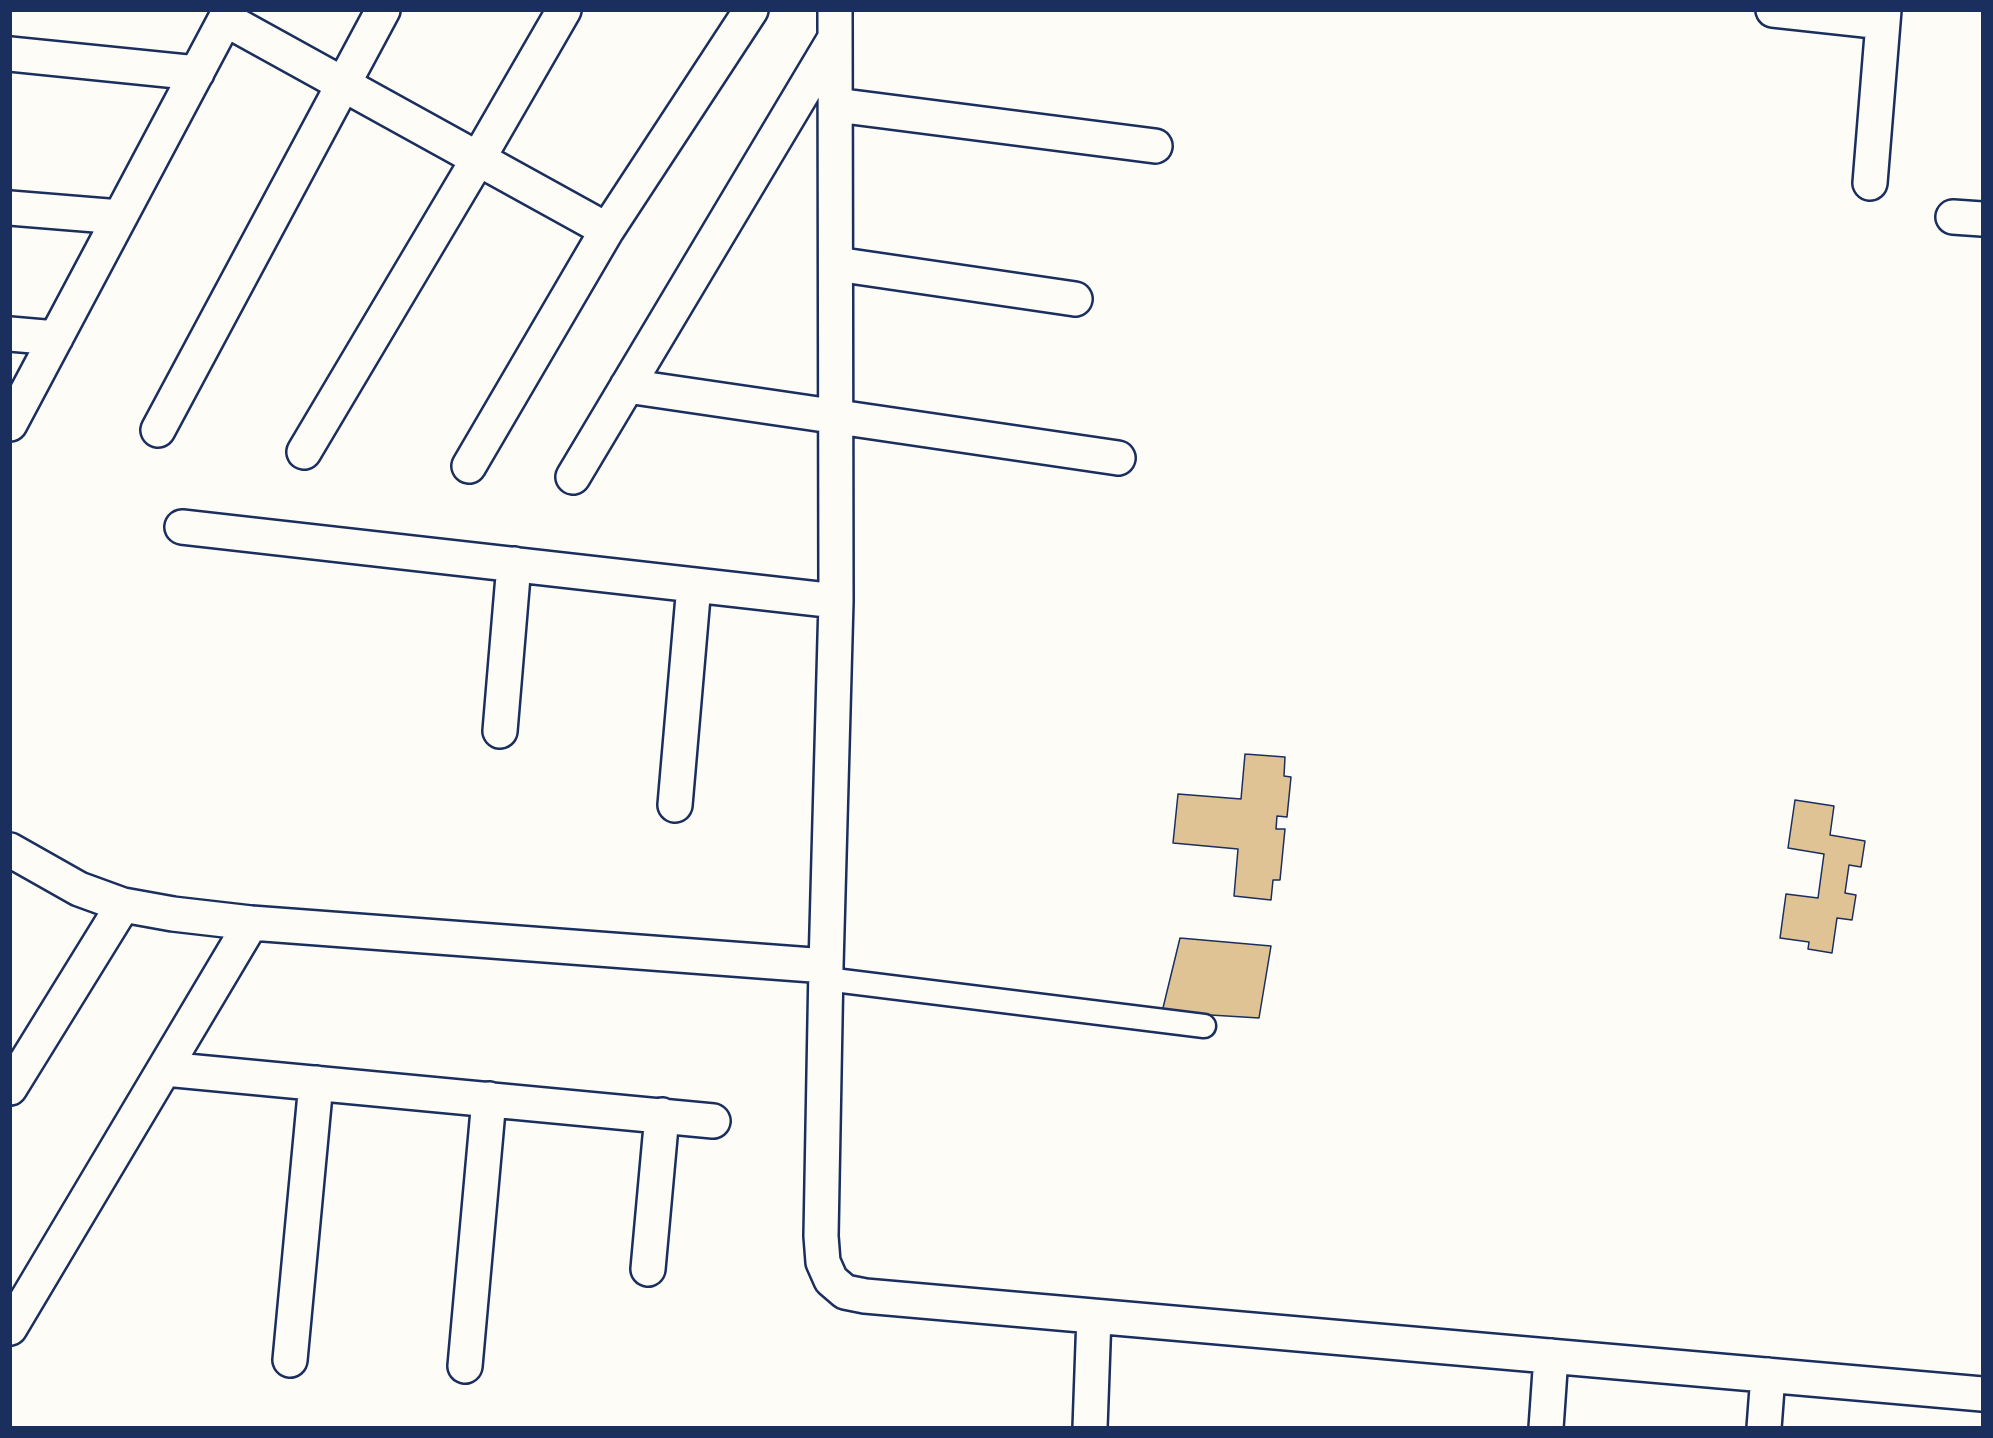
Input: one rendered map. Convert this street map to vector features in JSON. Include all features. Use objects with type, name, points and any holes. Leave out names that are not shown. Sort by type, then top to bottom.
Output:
[{"type":"street","points":[[158,430],[383,10]]},
{"type":"street","points":[[304,452],[564,10]]},
{"type":"street","points":[[469,466],[607,230],[751,10]]},
{"type":"street","points":[[1773,10],[1883,16],[1870,183]]},
{"type":"street","points":[[10,424],[228,15],[344,85],[607,230]]},
{"type":"street","points":[[835,24],[836,601],[820,1236],[823,1262],[831,1280],[845,1292],[865,1296],[1983,1394]]},
{"type":"street","points":[[573,477],[835,24]]},
{"type":"street","points":[[10,54],[197,73]]},
{"type":"street","points":[[836,105],[1155,146]]},
{"type":"street","points":[[10,208],[120,217]]},
{"type":"street","points":[[836,264],[1075,299]]},
{"type":"street","points":[[10,334],[56,338]]},
{"type":"street","points":[[627,386],[1118,458]]},
{"type":"street","points":[[182,527],[836,601]]},
{"type":"street","points":[[500,731],[514,564]]},
{"type":"street","points":[[675,805],[694,585]]},
{"type":"street","points":[[10,850],[79,890],[123,905],[173,914],[251,923],[826,972]]},
{"type":"street","points":[[10,1088],[123,905]]},
{"type":"street","points":[[10,1328],[251,923]]},
{"type":"street","points":[[165,1069],[713,1121]]},
{"type":"street","points":[[290,1360],[316,1083]]},
{"type":"street","points":[[465,1366],[489,1099]]},
{"type":"street","points":[[648,1269],[662,1115]]},
{"type":"street","points":[[1090,1428],[1094,1316]]},
{"type":"street","points":[[1546,1428],[1551,1356]]},
{"type":"street","points":[[1764,1428],[1768,1375]]},
{"type":"lane","points":[[826,972],[1204,1026]]},
{"type":"building","points":[[1245,754],[1285,757],[1284,776],[1291,777],[1287,817],[1277,816],[1276,829],[1285,829],[1280,880],[1273,880],[1271,900],[1234,896],[1238,849],[1173,843],[1178,794],[1241,799]]},
{"type":"building","points":[[1795,800],[1834,806],[1830,835],[1865,841],[1861,867],[1849,865],[1845,893],[1856,895],[1852,920],[1837,918],[1832,953],[1808,949],[1809,942],[1780,938],[1786,894],[1818,898],[1824,854],[1788,848]]},
{"type":"building","points":[[1180,938],[1271,946],[1259,1018],[1162,1012]]}]
